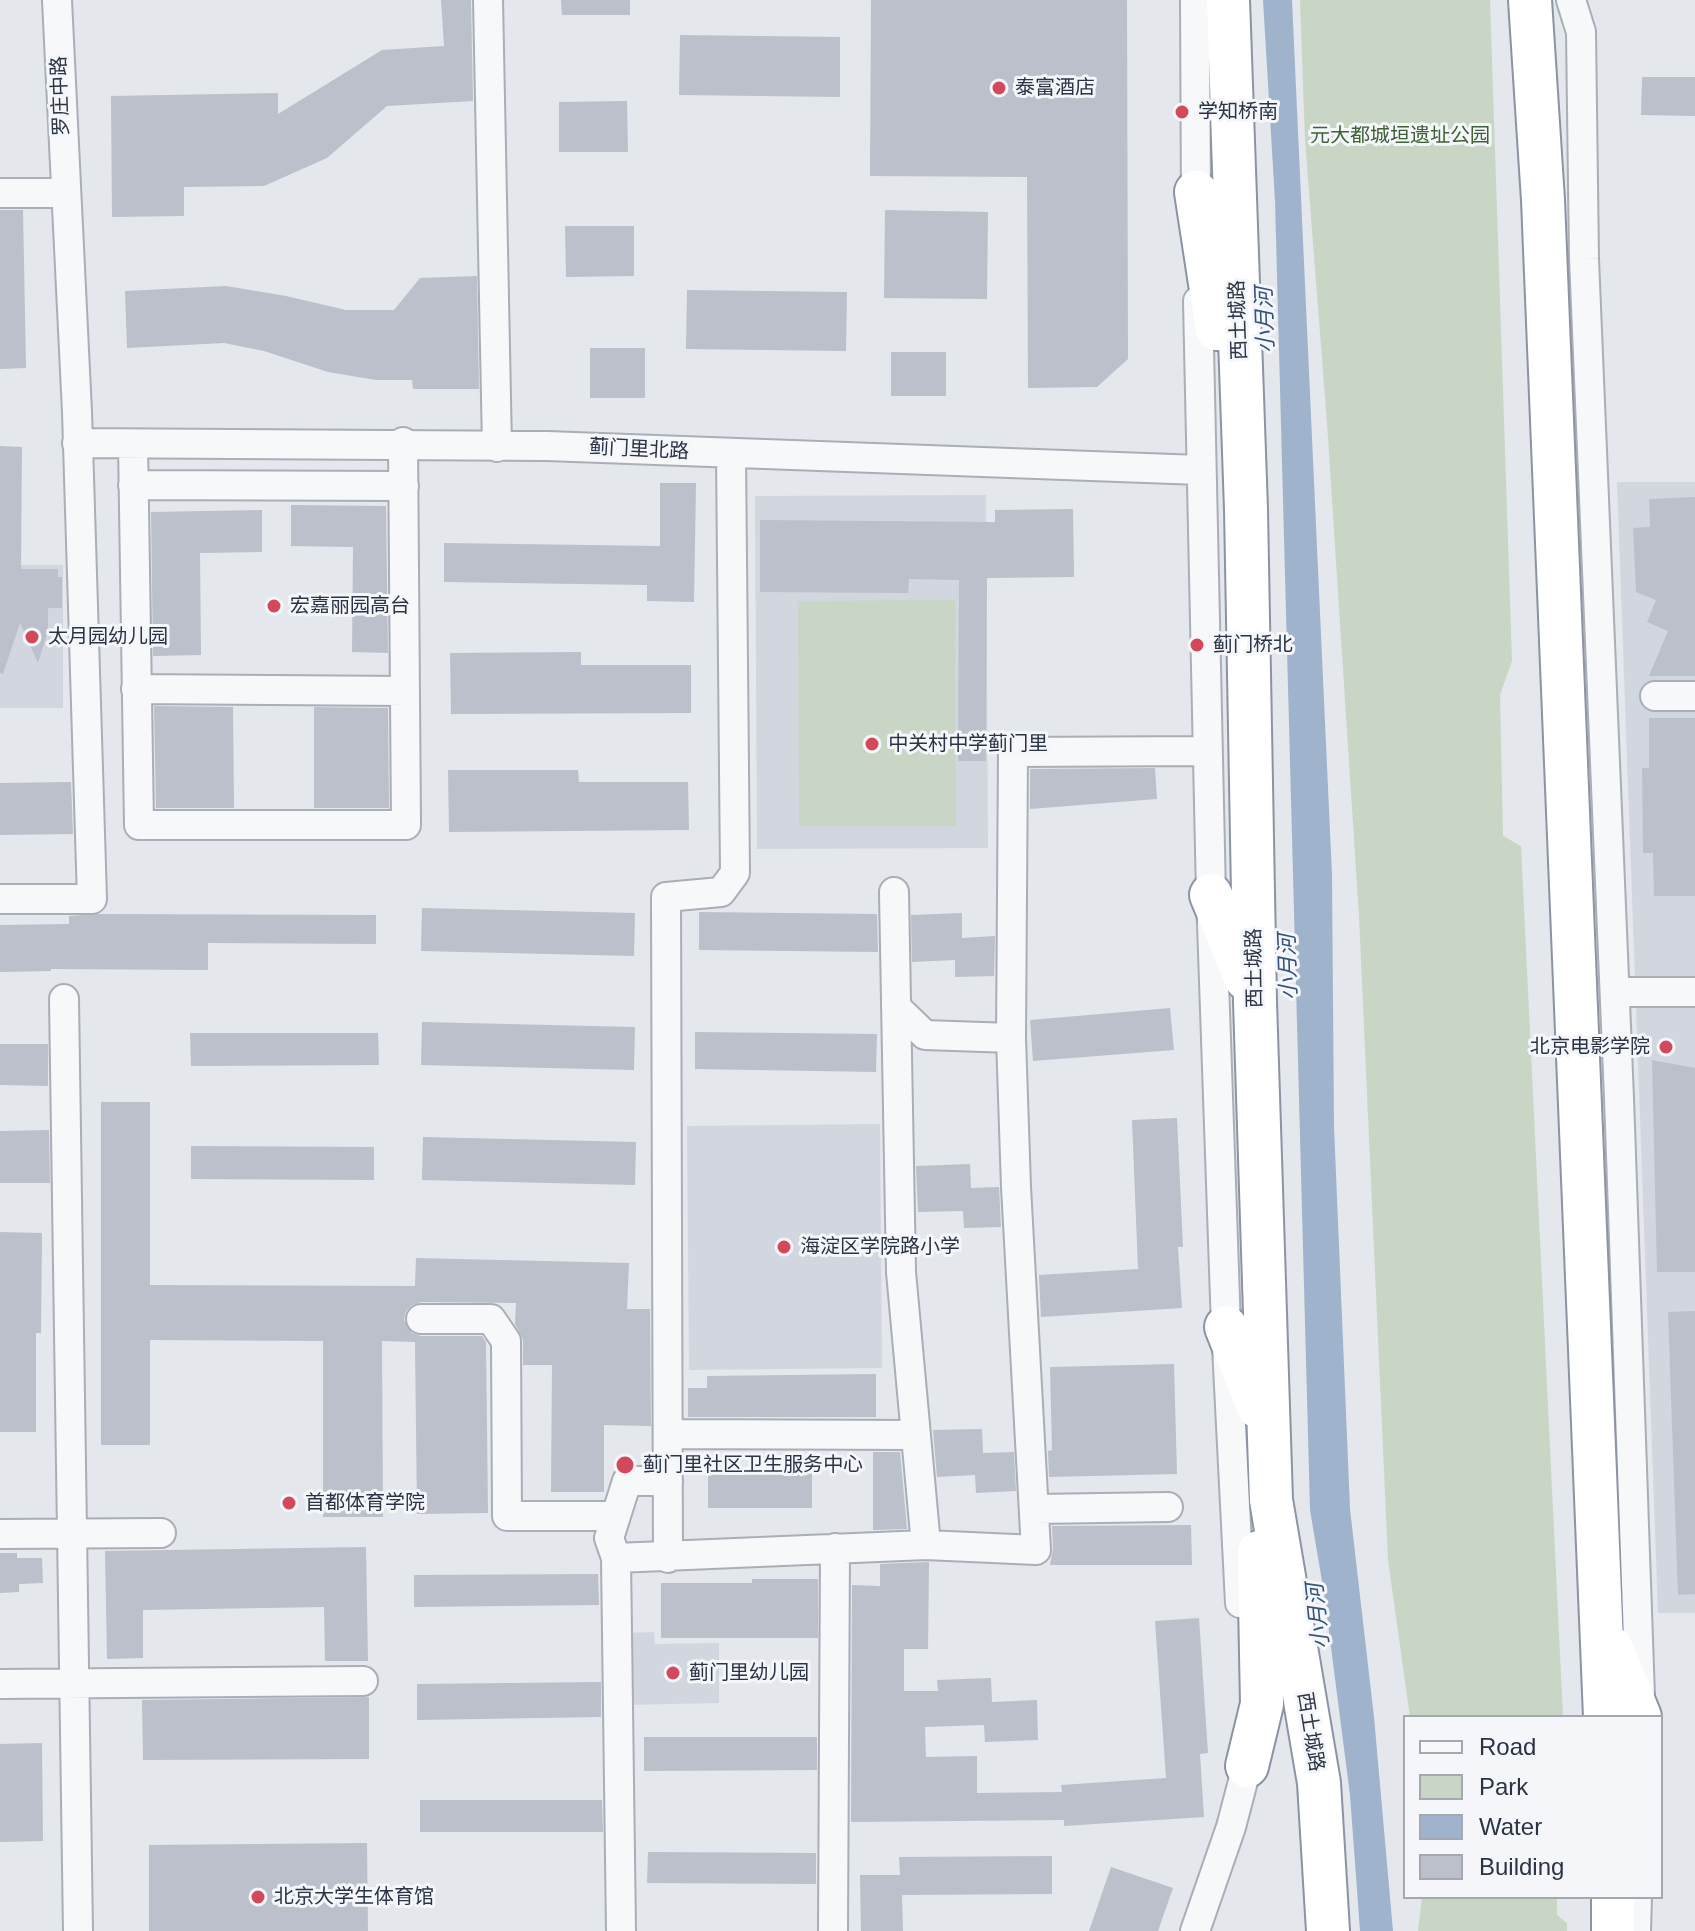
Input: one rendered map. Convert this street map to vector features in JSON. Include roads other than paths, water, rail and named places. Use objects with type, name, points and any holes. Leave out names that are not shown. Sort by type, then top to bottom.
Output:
[{"type":"highway","name":"西土城路","points":[[1228,0],[1246,509],[1255,1002],[1271,1500],[1319,1783],[1328,1931]]},
{"type":"highway","points":[[1530,0],[1543,200],[1605,1715]]},
{"type":"highway","points":[[1543,200],[1557,0]]},
{"type":"highway","points":[[1196,192],[1246,509]]},
{"type":"highway","points":[[1211,895],[1255,1002]]},
{"type":"highway","points":[[1226,1327],[1268,1433]]},
{"type":"highway","points":[[1247,1766],[1262,1704],[1258,1556],[1271,1500]]},
{"type":"highway","points":[[1601,1620],[1640,1715]]},
{"type":"street","name":"罗庄中路","points":[[0,899],[92,899],[87,690],[57,0]]},
{"type":"street","points":[[488,0],[497,447]]},
{"type":"street","name":"西土城路","points":[[1195,0],[1200,470],[1211,895],[1226,1327],[1247,1721],[1247,1766],[1231,1827],[1195,1931]]},
{"type":"street","points":[[1571,0],[1581,32],[1584,259],[1641,1715]]},
{"type":"street","points":[[0,193],[64,193]]},
{"type":"street","points":[[133,444],[139,825],[406,825],[403,442]]},
{"type":"street","name":"蓟门里北路","points":[[77,443],[547,446],[1200,470]]},
{"type":"street","points":[[668,1558],[666,897],[721,892],[735,873],[731,454]]},
{"type":"street","points":[[133,485],[404,486]]},
{"type":"street","points":[[136,689],[405,691]]},
{"type":"street","points":[[1655,696],[1695,696]]},
{"type":"street","points":[[616,1558],[926,1545],[1036,1550],[1011,1038],[1013,752],[1207,751]]},
{"type":"street","points":[[894,892],[901,1272],[926,1545]]},
{"type":"street","points":[[1615,992],[1695,992]]},
{"type":"street","points":[[64,999],[78,1931]]},
{"type":"street","points":[[896,1007],[925,1035],[1011,1038]]},
{"type":"street","points":[[421,1319],[491,1319],[506,1341],[507,1516],[616,1516]]},
{"type":"street","points":[[668,1434],[915,1435]]},
{"type":"street","points":[[621,1931],[616,1558],[609,1538],[627,1481],[668,1481]]},
{"type":"street","points":[[1035,1509],[1168,1507]]},
{"type":"street","points":[[0,1534],[161,1533]]},
{"type":"street","points":[[833,1931],[835,1548]]},
{"type":"street","points":[[0,1684],[363,1681]]},
{"type":"water","points":[[1263,0],[1292,0],[1332,875],[1334,1126],[1350,1509],[1374,1717],[1393,1931],[1360,1931],[1350,1795],[1310,1510],[1275,201]]},
{"type":"place","name":"泰富酒店","points":[[999,88]]},
{"type":"place","name":"学知桥南","points":[[1182,112]]},
{"type":"place","name":"宏嘉丽园高台","points":[[274,606]]},
{"type":"place","name":"太月园幼儿园","points":[[32,637]]},
{"type":"place","name":"蓟门桥北","points":[[1197,645]]},
{"type":"place","name":"中关村中学蓟门里","points":[[872,744]]},
{"type":"place","name":"北京电影学院","points":[[1666,1047]]},
{"type":"place","name":"海淀区学院路小学","points":[[784,1247]]},
{"type":"place","name":"蓟门里社区卫生服务中心","points":[[625,1465]]},
{"type":"place","name":"首都体育学院","points":[[289,1503]]},
{"type":"place","name":"蓟门里幼儿园","points":[[673,1673]]},
{"type":"place","name":"北京大学生体育馆","points":[[258,1897]]},
{"type":"park label","name":"元大都城垣遗址公园","points":[[1400,136]]},
{"type":"water label","name":"小月河","points":[[1266,320]]},
{"type":"water label","name":"小月河","points":[[1289,967]]},
{"type":"water label","name":"小月河","points":[[1319,1616]]}]
